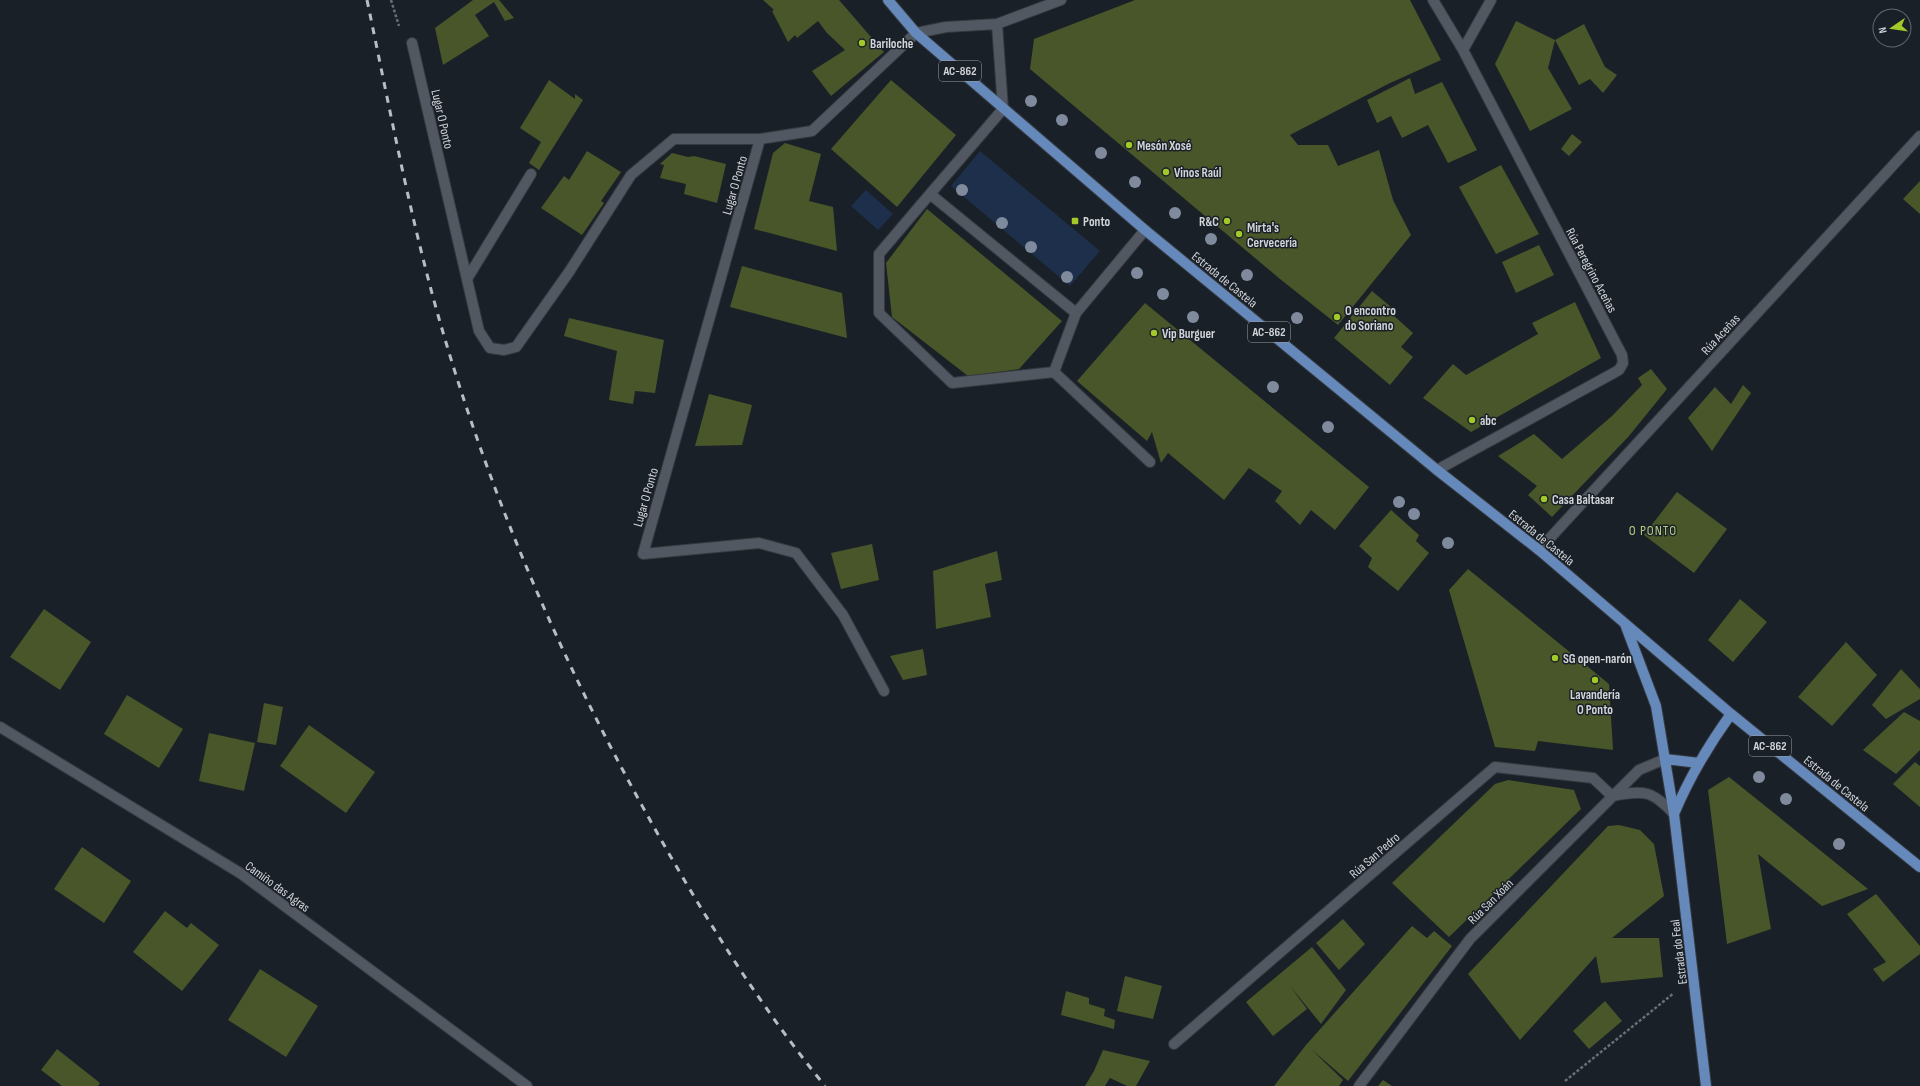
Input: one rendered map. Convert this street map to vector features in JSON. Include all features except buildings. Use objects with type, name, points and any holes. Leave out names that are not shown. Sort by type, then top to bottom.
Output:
[{"type":"main road","name":"Estrada de Castela","points":[[888,0],[916,33],[1145,230],[1437,470],[1539,550],[1731,714],[1920,867]]},
{"type":"main road","name":"Estrada do Feal","points":[[1624,622],[1656,706],[1674,814],[1706,1086]]},
{"type":"main road","name":"Estrada do Feal","points":[[1674,814],[1682,794],[1699,763],[1731,714]]},
{"type":"main road","points":[[1665,759],[1699,763]]},
{"type":"street","points":[[916,33],[946,28],[998,24],[1061,0]]},
{"type":"street","name":"Rúa Peregrino Aceñas","points":[[1433,0],[1463,50],[1622,355],[1623,363],[1619,370],[1437,470]]},
{"type":"street","points":[[1463,50],[1491,0]]},
{"type":"street","points":[[998,24],[1003,109],[879,254],[879,313],[952,383],[1054,372],[1150,462]]},
{"type":"street","name":"Lugar O Ponto","points":[[412,43],[479,331],[490,348],[504,350],[516,347],[569,272],[632,175],[674,140],[760,139],[812,131],[916,33]]},
{"type":"street","name":"Rúa Aceñas","points":[[1539,550],[1920,136]]},
{"type":"street","name":"Lugar O Ponto","points":[[760,139],[642,554],[759,543],[796,553],[843,615],[884,690]]},
{"type":"street","points":[[467,279],[531,174]]},
{"type":"street","points":[[930,194],[1076,313]]},
{"type":"street","points":[[1054,372],[1076,313],[1145,230]]},
{"type":"street","name":"Camiño das Agras","points":[[0,727],[240,874],[527,1086]]},
{"type":"street","name":"Rúa San Xoán","points":[[1359,1086],[1470,939],[1612,796],[1640,770],[1665,759]]},
{"type":"street","name":"Rúa San Pedro","points":[[1174,1044],[1495,767],[1593,778],[1612,796]]},
{"type":"street","points":[[1612,796],[1632,792],[1649,794],[1661,800],[1674,814]]},
{"type":"path","points":[[391,0],[402,33],[412,43]]},
{"type":"path","points":[[1565,1081],[1694,978]]},
{"type":"shaded area","points":[[980,151],[1100,251],[1070,286],[951,186]]},
{"type":"shaded area","points":[[866,190],[893,214],[878,230],[851,206]]},
{"type":"railway","points":[[367,0],[391,119],[418,237],[438,315],[457,380],[479,443],[502,507],[527,569],[583,692],[613,752],[665,847],[729,953],[775,1021],[825,1086]]},
{"type":"place","name":"Bariloche","points":[[862,43]]},
{"type":"place","name":"Mesón Xosé","points":[[1129,145]]},
{"type":"place","name":"Vinos Raúl","points":[[1166,172]]},
{"type":"place","name":"Ponto","points":[[1075,221]]},
{"type":"place","name":"R&C","points":[[1227,221]]},
{"type":"place","name":"Mirta's Cervecería","points":[[1239,234]]},
{"type":"place","name":"O encontro do Soriano","points":[[1337,317]]},
{"type":"place","name":"Vip Burguer","points":[[1154,333]]},
{"type":"place","name":"abc","points":[[1472,420]]},
{"type":"place","name":"Casa Baltasar","points":[[1544,499]]},
{"type":"place","name":"SG open-narón","points":[[1555,658]]},
{"type":"place","name":"Lavandería O Ponto","points":[[1595,680]]},
{"type":"district","name":"O PONTO","points":[[1653,530]]}]
